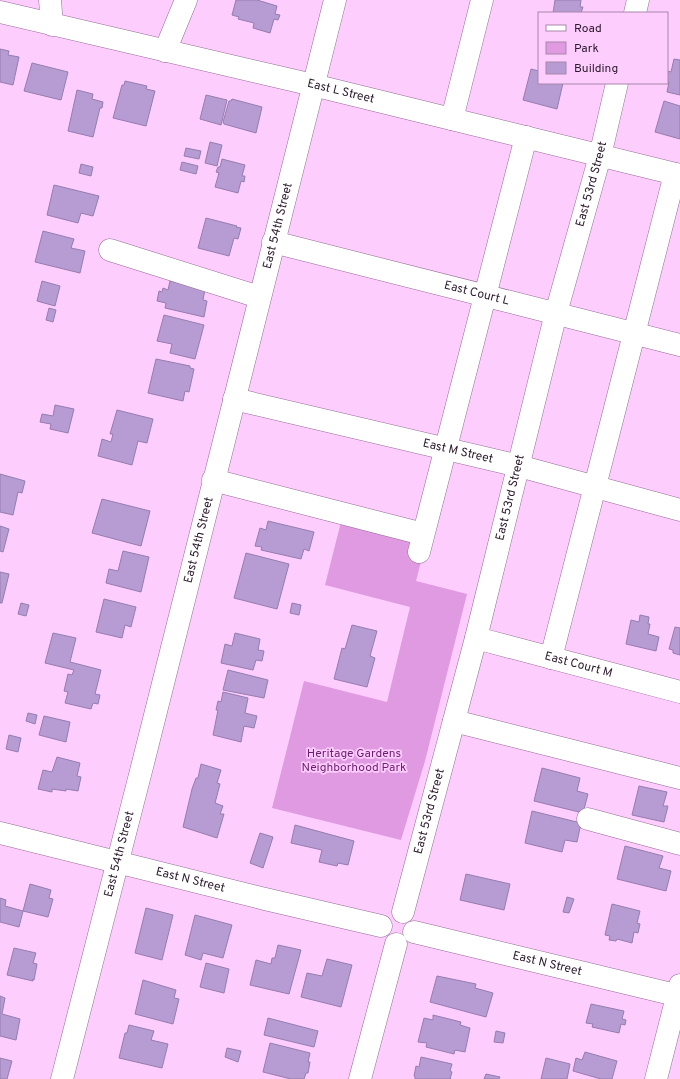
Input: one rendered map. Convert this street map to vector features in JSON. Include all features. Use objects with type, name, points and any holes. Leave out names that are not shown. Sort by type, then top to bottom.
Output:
[{"type":"street","points":[[50,0],[52,25]]},
{"type":"street","points":[[165,51],[186,0]]},
{"type":"street","name":"East 54th Street","points":[[62,1079],[116,861],[142,767],[334,0]]},
{"type":"street","points":[[452,119],[482,0]]},
{"type":"street","points":[[634,12],[638,0]]},
{"type":"street","name":"East L Street","points":[[0,12],[313,85],[678,175]]},
{"type":"street","name":"East 53rd Street","points":[[404,912],[476,638],[556,313],[600,156],[617,84]]},
{"type":"street","points":[[214,480],[421,543],[526,137]]},
{"type":"street","points":[[551,658],[634,333],[678,175]]},
{"type":"street","name":"East Court L","points":[[273,242],[680,345]]},
{"type":"street","points":[[110,250],[260,297]]},
{"type":"street","name":"East M Street","points":[[234,399],[519,466],[680,510]]},
{"type":"street","name":"East Court M","points":[[476,638],[680,692]]},
{"type":"street","points":[[454,721],[680,778]]},
{"type":"street","points":[[588,819],[680,844]]},
{"type":"street","name":"East N Street","points":[[0,832],[265,900],[381,926]]},
{"type":"street","points":[[393,911],[404,912],[408,914],[414,922],[414,932],[407,941],[396,944],[386,940],[381,931],[382,921],[389,913],[393,911]]},
{"type":"street","name":"East N Street","points":[[414,932],[679,992]]},
{"type":"street","points":[[360,1079],[396,944]]},
{"type":"street","points":[[656,1079],[679,992]]},
{"type":"green space","name":"Heritage Gardens Neighborhood Park","points":[[341,522],[426,542],[416,581],[467,594],[425,761],[401,840],[272,808],[304,681],[387,702],[410,607],[325,585]]},
{"type":"building","points":[[236,0],[257,0],[277,6],[275,14],[280,15],[278,20],[274,19],[270,33],[253,28],[254,23],[238,19],[239,17],[232,15]]},
{"type":"building","points":[[555,0],[581,0],[580,7],[583,7],[581,12],[553,12]]},
{"type":"building","points":[[0,49],[9,51],[8,55],[19,57],[13,85],[0,82]]},
{"type":"building","points":[[674,59],[680,60],[680,95],[667,92],[669,82],[668,71],[671,72]]},
{"type":"building","points":[[32,63],[68,72],[61,100],[24,91]]},
{"type":"building","points":[[531,69],[538,71],[538,84],[563,84],[557,109],[523,100]]},
{"type":"building","points":[[125,81],[147,86],[146,89],[155,91],[146,126],[113,118],[122,85],[124,85]]},
{"type":"building","points":[[77,90],[93,94],[92,99],[103,102],[102,108],[100,108],[93,137],[68,131]]},
{"type":"building","points":[[206,95],[227,100],[221,125],[200,119]]},
{"type":"building","points":[[232,99],[262,107],[256,133],[224,124],[223,122],[229,101]]},
{"type":"building","points":[[664,101],[680,106],[680,139],[655,132]]},
{"type":"building","points":[[210,142],[222,145],[217,166],[205,163]]},
{"type":"building","points":[[186,148],[201,151],[199,159],[184,156]]},
{"type":"building","points":[[222,159],[245,165],[242,176],[245,176],[244,182],[241,181],[238,193],[215,187],[219,173],[216,172],[218,167],[220,167]]},
{"type":"building","points":[[182,162],[198,166],[196,174],[180,170]]},
{"type":"building","points":[[81,164],[93,167],[91,176],[79,173]]},
{"type":"building","points":[[54,185],[99,196],[93,216],[81,213],[78,223],[47,215]]},
{"type":"building","points":[[206,218],[241,228],[238,239],[234,238],[229,256],[198,248]]},
{"type":"building","points":[[43,231],[74,239],[71,248],[85,251],[80,273],[35,262]]},
{"type":"building","points":[[42,281],[60,286],[55,306],[37,301]]},
{"type":"building","points":[[170,281],[205,289],[203,300],[207,301],[204,317],[165,308],[166,303],[157,301],[159,291],[162,292],[163,288],[168,290]]},
{"type":"building","points":[[49,308],[56,310],[53,322],[46,320]]},
{"type":"building","points":[[164,315],[204,325],[195,359],[170,353],[172,344],[157,341]]},
{"type":"building","points":[[156,359],[190,366],[190,368],[194,369],[189,392],[185,391],[183,401],[148,393]]},
{"type":"building","points":[[55,405],[74,409],[68,433],[50,429],[51,424],[40,422],[42,414],[53,416]]},
{"type":"building","points":[[117,410],[153,419],[147,443],[138,441],[132,465],[98,456],[102,439],[111,442],[113,434],[110,434]]},
{"type":"building","points":[[0,474],[25,481],[22,493],[18,492],[13,515],[0,512]]},
{"type":"building","points":[[102,499],[150,511],[141,546],[92,533]]},
{"type":"building","points":[[268,521],[314,532],[309,551],[304,549],[301,559],[261,550],[262,547],[255,546],[260,528],[266,530]]},
{"type":"building","points":[[0,526],[9,529],[3,552],[0,551]]},
{"type":"building","points":[[123,551],[149,557],[141,592],[106,583],[109,569],[118,571]]},
{"type":"building","points":[[246,553],[289,564],[277,609],[234,598]]},
{"type":"building","points":[[0,572],[9,574],[2,603],[0,603]]},
{"type":"building","points":[[104,599],[136,607],[131,627],[125,625],[122,638],[96,632]]},
{"type":"building","points":[[21,603],[29,605],[26,616],[18,614]]},
{"type":"building","points":[[292,603],[301,605],[299,615],[290,613]]},
{"type":"building","points":[[640,615],[649,617],[648,624],[650,624],[648,634],[659,637],[656,651],[626,644],[631,620],[639,622]]},
{"type":"building","points":[[352,625],[377,631],[370,656],[375,658],[367,687],[334,679],[342,648],[345,649]]},
{"type":"building","points":[[675,627],[680,628],[680,655],[673,653],[673,650],[669,649]]},
{"type":"building","points":[[53,633],[76,638],[70,662],[101,670],[95,694],[100,695],[98,704],[93,703],[91,709],[65,703],[68,692],[64,691],[68,674],[72,675],[74,670],[45,663]]},
{"type":"building","points":[[235,633],[260,639],[258,650],[264,651],[262,661],[256,660],[253,670],[221,663],[225,644],[232,646]]},
{"type":"building","points":[[228,670],[268,680],[264,698],[223,690]]},
{"type":"building","points":[[223,692],[248,698],[245,713],[257,716],[254,728],[244,726],[241,742],[213,735],[218,710],[216,710],[218,701],[221,702]]},
{"type":"building","points":[[28,713],[37,715],[35,724],[26,721]]},
{"type":"building","points":[[44,716],[70,722],[66,742],[39,735]]},
{"type":"building","points":[[9,735],[21,738],[18,752],[6,749]]},
{"type":"building","points":[[57,757],[80,763],[77,776],[81,777],[78,791],[52,789],[52,792],[38,789],[43,770],[52,772]]},
{"type":"building","points":[[201,764],[221,770],[217,783],[220,784],[215,803],[223,806],[220,814],[224,814],[217,838],[183,827],[192,789],[196,778],[198,778]]},
{"type":"building","points":[[542,768],[580,778],[577,791],[588,794],[583,813],[534,801]]},
{"type":"building","points":[[639,786],[667,792],[663,806],[668,806],[664,822],[632,815]]},
{"type":"building","points":[[532,811],[581,823],[577,842],[565,840],[562,852],[525,843]]},
{"type":"building","points":[[295,825],[354,841],[348,865],[338,863],[337,866],[319,862],[322,850],[291,843]]},
{"type":"building","points":[[260,833],[273,837],[263,868],[250,863]]},
{"type":"building","points":[[625,846],[663,856],[659,868],[671,871],[666,891],[617,879]]},
{"type":"building","points":[[466,874],[510,884],[504,910],[460,900]]},
{"type":"building","points":[[30,884],[51,890],[49,898],[53,899],[48,917],[23,911]]},
{"type":"building","points":[[567,897],[574,899],[569,913],[563,912]]},
{"type":"building","points":[[0,898],[6,900],[5,906],[23,911],[19,927],[0,922]]},
{"type":"building","points":[[612,904],[640,911],[637,923],[640,924],[638,933],[634,932],[632,943],[617,939],[616,941],[609,940],[610,936],[605,935]]},
{"type":"building","points":[[146,908],[173,915],[162,960],[135,953]]},
{"type":"building","points":[[195,915],[232,925],[223,958],[203,953],[201,960],[185,955]]},
{"type":"building","points":[[278,945],[301,950],[289,994],[250,985],[256,960],[271,964],[272,958],[275,958]]},
{"type":"building","points":[[14,948],[36,953],[33,963],[37,964],[33,981],[7,975]]},
{"type":"building","points":[[327,959],[352,965],[341,1007],[301,997],[307,973],[322,976]]},
{"type":"building","points":[[206,963],[229,969],[224,993],[200,987]]},
{"type":"building","points":[[437,976],[476,984],[475,988],[493,993],[486,1017],[430,1002]]},
{"type":"building","points":[[143,980],[176,990],[174,998],[179,999],[173,1024],[135,1014]]},
{"type":"building","points":[[0,996],[5,998],[2,1014],[20,1019],[16,1040],[0,1036]]},
{"type":"building","points":[[591,1004],[624,1011],[622,1019],[626,1020],[625,1025],[621,1024],[619,1033],[592,1027],[593,1024],[586,1023]]},
{"type":"building","points":[[433,1015],[461,1022],[460,1025],[470,1028],[465,1052],[455,1050],[454,1054],[426,1047],[427,1043],[418,1042],[424,1018],[433,1020]]},
{"type":"building","points":[[268,1018],[318,1031],[314,1047],[264,1035]]},
{"type":"building","points":[[129,1025],[154,1031],[151,1040],[168,1044],[162,1068],[119,1058],[125,1033],[127,1033]]},
{"type":"building","points":[[496,1031],[505,1033],[503,1043],[494,1042]]},
{"type":"building","points":[[270,1043],[310,1053],[308,1073],[306,1073],[304,1079],[291,1079],[263,1072]]},
{"type":"building","points":[[227,1048],[241,1051],[238,1062],[225,1057]]},
{"type":"building","points":[[585,1052],[617,1061],[612,1079],[601,1079],[573,1071],[576,1058],[582,1060]]},
{"type":"building","points":[[421,1057],[452,1064],[450,1079],[415,1079],[414,1076],[416,1066],[419,1067]]},
{"type":"building","points":[[0,1058],[12,1061],[7,1079],[0,1079]]},
{"type":"building","points":[[546,1058],[570,1064],[567,1079],[541,1079]]},
{"type":"building","points":[[486,1074],[500,1077],[499,1079],[484,1079]]}]
